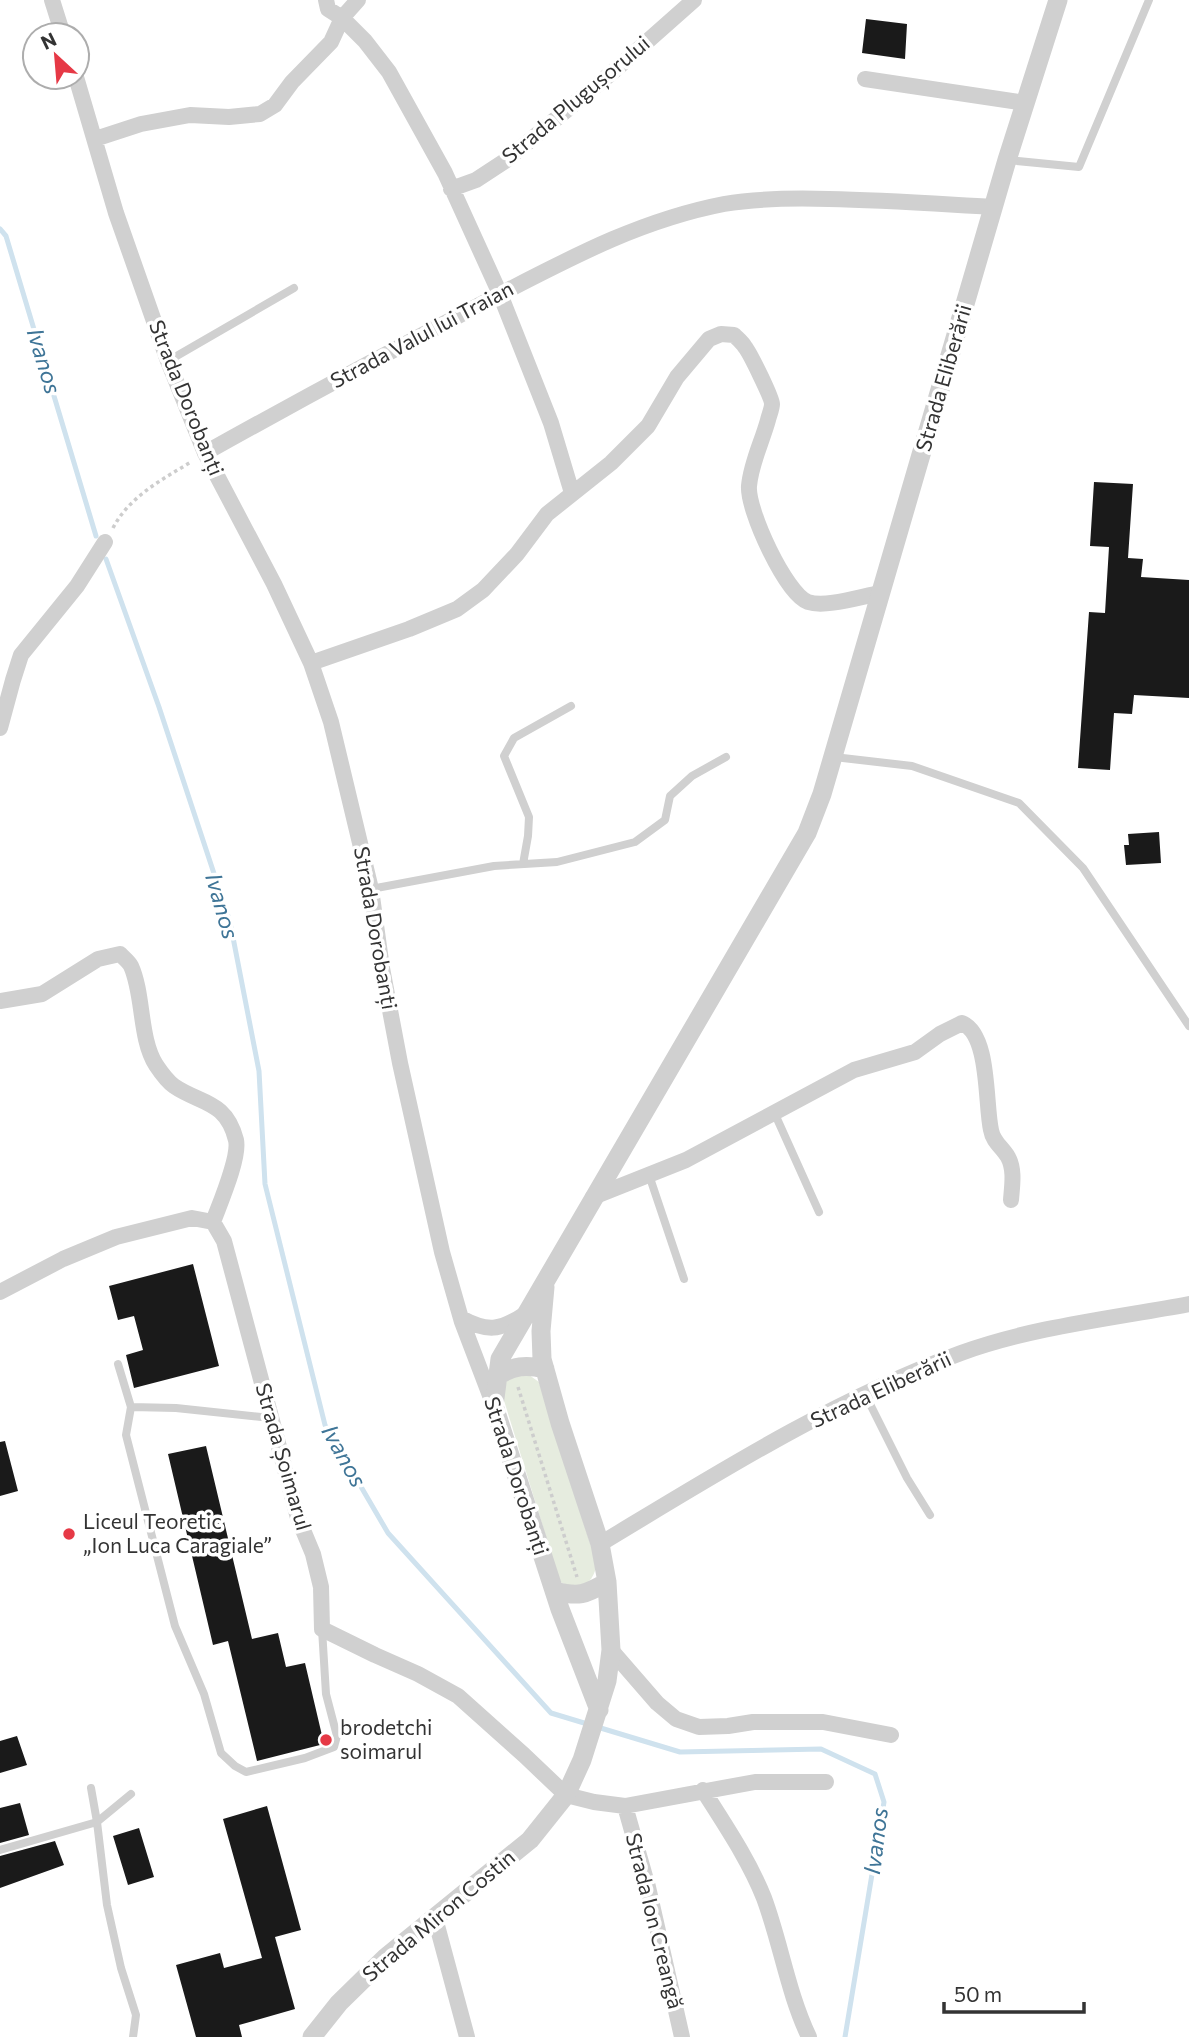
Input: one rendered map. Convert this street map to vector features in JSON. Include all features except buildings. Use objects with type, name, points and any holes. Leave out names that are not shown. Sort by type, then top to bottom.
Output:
[{"type":"street","points":[[52,0],[59,21]]},
{"type":"street","points":[[326,0],[328,9],[342,18],[365,41],[389,72],[445,173],[500,294],[551,423],[572,493]]},
{"type":"street","points":[[94,139],[141,124],[190,116],[229,117],[260,114],[275,105],[292,82],[331,42],[342,18],[358,0]]},
{"type":"street","name":"Strada Plugușorului","points":[[451,189],[477,180],[505,161],[694,0]]},
{"type":"street","name":"Strada Eliberării","points":[[494,1406],[506,1377],[500,1359],[812,820],[833,757],[1007,160],[1058,0]]},
{"type":"street","points":[[865,79],[1027,103]]},
{"type":"street","name":"Strada Dorobanți","points":[[80,91],[116,213],[168,361],[205,453],[274,584],[311,663],[331,722],[371,888],[382,968],[442,1252],[461,1318],[494,1406],[554,1591],[598,1710]]},
{"type":"street","name":"Strada Valul lui Traian","points":[[205,453],[349,372],[570,258],[637,228],[673,216],[726,204],[783,198],[993,207]]},
{"type":"street","points":[[311,663],[409,629],[457,609],[483,590],[517,554],[547,514],[611,463],[648,426],[677,377],[709,339],[721,334],[734,335],[746,347],[773,403],[754,462],[749,488],[754,516],[783,572],[800,598],[810,603],[881,593]]},
{"type":"street","points":[[0,728],[21,655],[77,586],[105,542]]},
{"type":"street","points":[[0,1001],[42,993],[98,959],[120,954],[130,965],[142,1009],[143,1027],[155,1063],[173,1085],[222,1112],[232,1127],[237,1144],[236,1156],[213,1222],[192,1218],[116,1237],[62,1259],[0,1292]]},
{"type":"street","points":[[593,1197],[686,1160],[854,1070],[915,1052],[940,1034],[962,1023],[969,1026],[976,1036],[984,1063],[991,1130],[995,1143],[1007,1156],[1012,1168],[1012,1200]]},
{"type":"street","name":"Strada Șoimarul","points":[[213,1222],[224,1241],[298,1518],[313,1554],[321,1587],[323,1629]]},
{"type":"street","name":"Strada Eliberării","points":[[545,1282],[542,1359],[600,1544],[607,1582],[611,1650],[607,1681],[598,1710]]},
{"type":"street","name":"Strada Eliberării","points":[[600,1544],[727,1468],[864,1394],[962,1352],[1019,1336],[1189,1304]]},
{"type":"street","points":[[461,1318],[477,1326],[496,1328],[511,1324],[525,1314]]},
{"type":"street","points":[[506,1377],[513,1368],[528,1365],[545,1369]]},
{"type":"street","points":[[554,1591],[574,1596],[607,1582]]},
{"type":"street","points":[[323,1629],[458,1696],[566,1795],[625,1806],[755,1782],[826,1782]]},
{"type":"street","points":[[611,1650],[657,1703],[677,1719],[699,1727],[753,1722],[823,1722],[891,1735]]},
{"type":"street","points":[[566,1795],[582,1760],[598,1710]]},
{"type":"street","points":[[703,1790],[756,1880],[809,2037]]},
{"type":"street","name":"Strada Miron Costin","points":[[313,2037],[339,2003],[386,1957],[530,1840],[566,1795]]},
{"type":"street","name":"Strada Ion Creangă","points":[[625,1806],[648,1887],[682,2037]]},
{"type":"street","points":[[435,1918],[467,2037]]},
{"type":"lane","points":[[1007,160],[1079,167],[1149,0]]},
{"type":"lane","points":[[168,361],[294,288]]},
{"type":"lane","points":[[523,864],[529,817],[504,756],[514,738],[571,706]]},
{"type":"lane","points":[[371,888],[494,866],[557,862],[635,842],[665,820],[670,796],[692,776],[726,757]]},
{"type":"lane","points":[[833,757],[912,766],[1019,803],[1083,868],[1189,1026]]},
{"type":"lane","points":[[775,1112],[819,1212]]},
{"type":"lane","points":[[649,1175],[684,1279]]},
{"type":"lane","points":[[118,1364],[131,1407],[126,1435],[175,1626],[204,1694],[220,1753],[235,1766],[246,1772],[305,1758],[334,1746],[337,1736],[326,1694],[323,1629]]},
{"type":"lane","points":[[864,1394],[907,1478],[930,1515]]},
{"type":"lane","points":[[131,1407],[176,1408],[271,1418]]},
{"type":"lane","points":[[91,1788],[107,1905],[121,1968],[136,2015],[133,2037]]},
{"type":"lane","points":[[0,1850],[97,1822],[131,1794]]},
{"type":"path","points":[[105,542],[120,514],[149,487],[205,453]]},
{"type":"path","points":[[506,1377],[583,1594]]},
{"type":"shaded area","points":[[518,1375],[529,1375],[539,1382],[597,1565],[592,1578],[579,1587],[560,1582],[502,1394],[507,1380]]},
{"type":"waterway","name":"Ivanos","points":[[0,229],[6,236],[96,536]]},
{"type":"waterway","name":"Ivanos","points":[[106,559],[159,707],[230,922],[259,1071],[265,1184],[325,1425],[388,1533],[551,1713],[680,1752],[821,1749],[875,1774],[884,1802],[845,2037]]},
{"type":"place","name":"Liceul Teoretic „Ion Luca Caragiale”","points":[[69,1534]]},
{"type":"place","name":"brodetchi soimarul","points":[[326,1740]]}]
